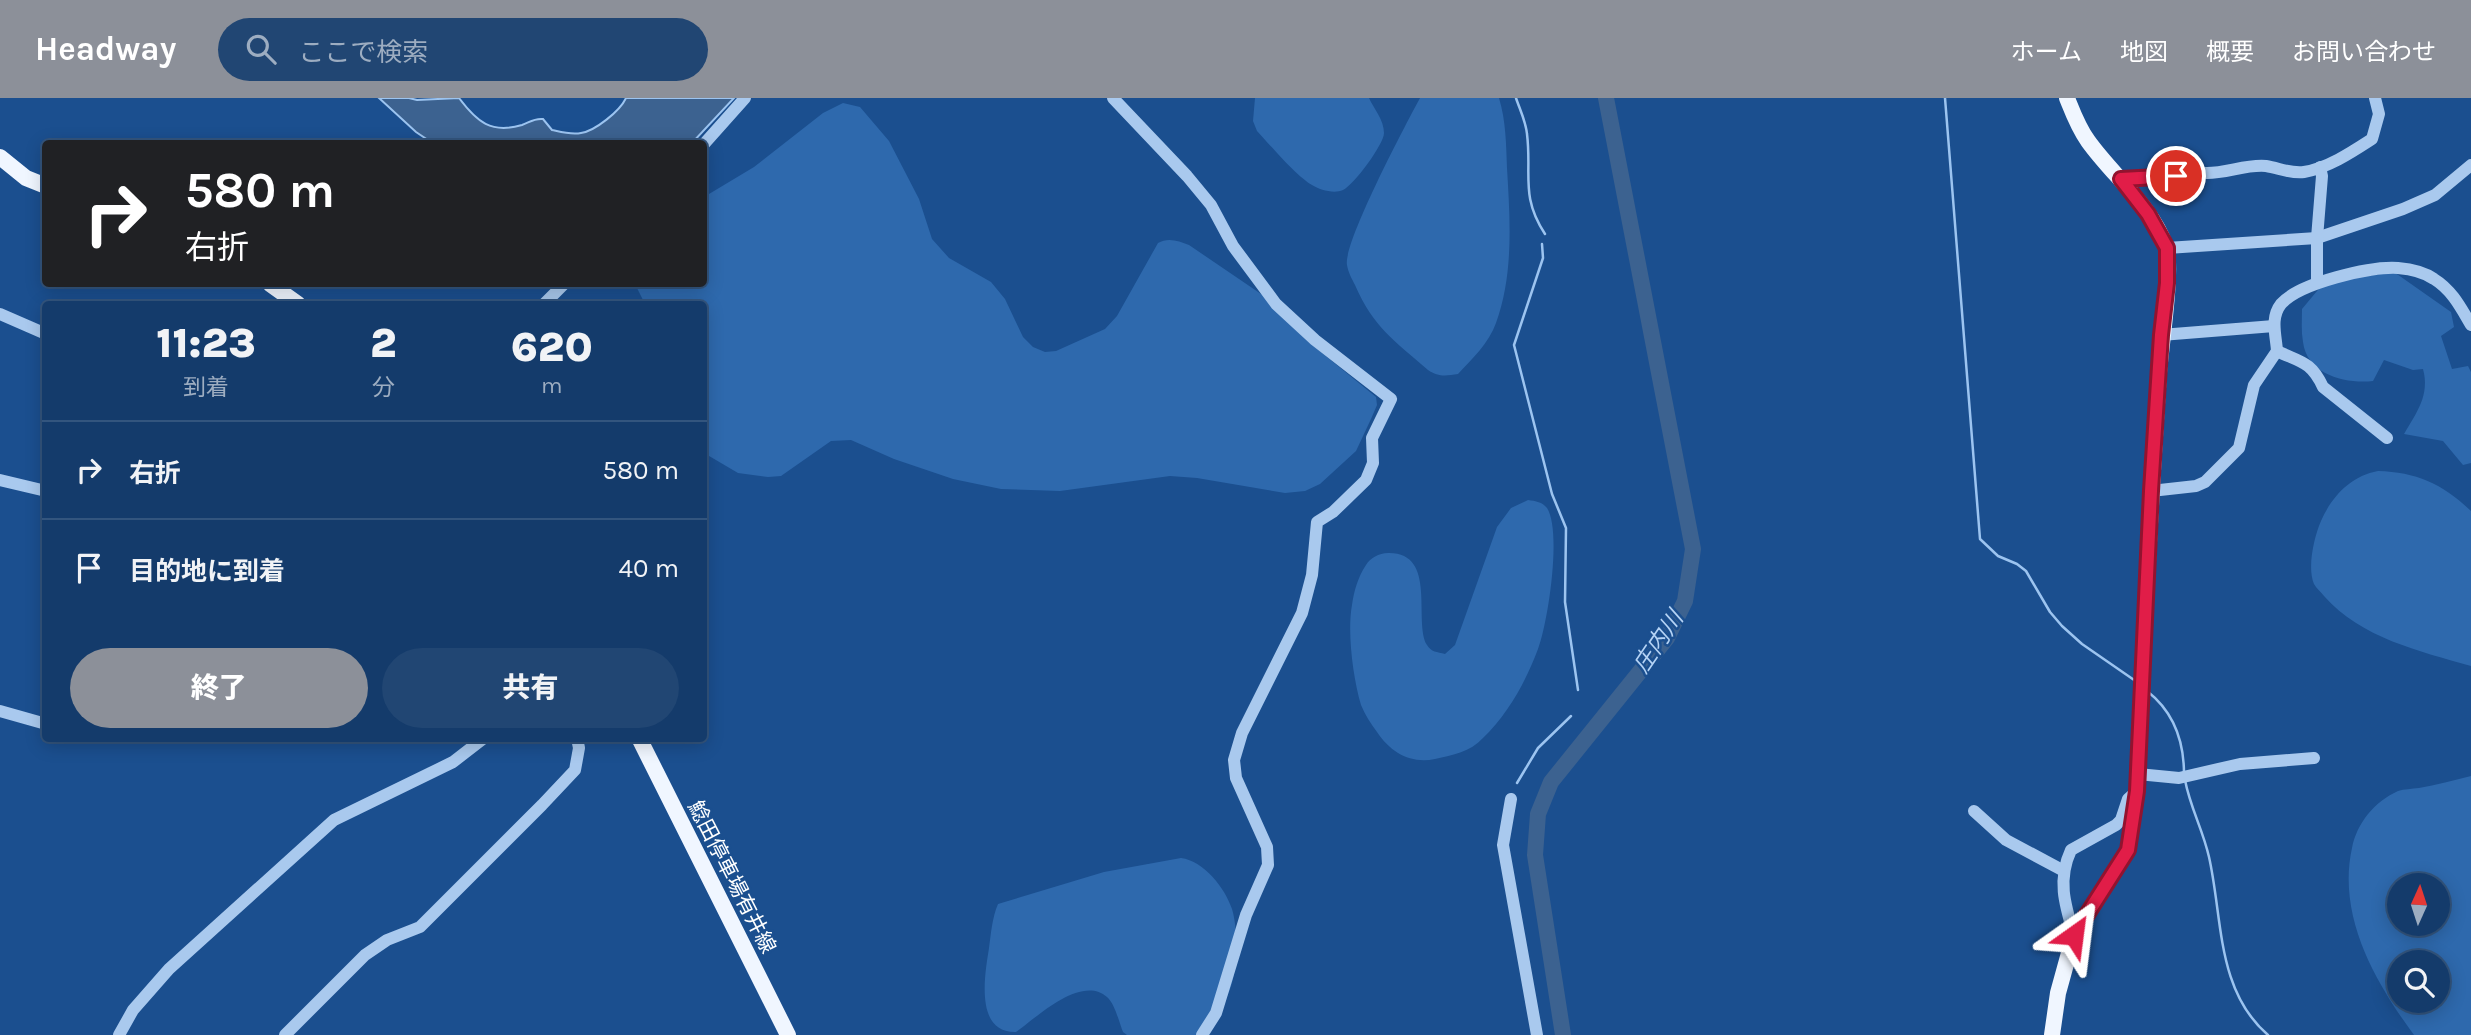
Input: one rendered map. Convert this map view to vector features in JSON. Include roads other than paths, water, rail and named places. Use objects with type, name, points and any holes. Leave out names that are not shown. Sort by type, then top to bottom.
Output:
[{"type":"main road","points":[[2052,1035],[2057,993],[2074,935],[2128,850],[2137,791],[2151,491],[2167,283],[2167,248],[2148,214],[2084,135],[2067,98]]},
{"type":"main road","points":[[0,157],[26,178],[42,184]]},
{"type":"main road","points":[[274,287],[294,301]]},
{"type":"main road","name":"鯰田停車場有井線","points":[[641,742],[788,1035]]},
{"type":"street","points":[[707,141],[745,98]]},
{"type":"street","points":[[1113,98],[1211,205],[1233,246],[1276,304],[1315,340],[1391,399],[1372,438],[1373,463],[1366,480],[1333,512],[1317,522],[1312,575],[1302,613],[1242,733],[1235,754],[1236,778],[1267,847],[1268,864],[1246,915],[1216,1013],[1202,1035]]},
{"type":"street","points":[[2121,179],[2176,176],[2183,171],[2219,172],[2253,166],[2295,172],[2320,167],[2372,139],[2379,114],[2375,98]]},
{"type":"street","points":[[2167,248],[2317,238],[2403,209],[2435,195],[2471,165]]},
{"type":"street","points":[[2317,283],[2317,238],[2322,176],[2320,167]]},
{"type":"street","points":[[2151,491],[2196,486],[2204,482],[2239,448],[2243,441],[2254,385],[2277,351],[2274,326],[2280,305],[2288,298],[2317,283],[2399,268],[2422,273],[2448,290],[2471,325]]},
{"type":"street","points":[[547,301],[561,287]]},
{"type":"street","points":[[0,314],[42,332]]},
{"type":"street","points":[[2161,335],[2274,326]]},
{"type":"street","points":[[2277,351],[2304,361],[2318,376],[2323,387],[2387,438]]},
{"type":"street","points":[[0,480],[42,490]]},
{"type":"street","points":[[0,711],[42,723]]},
{"type":"street","points":[[119,1035],[133,1010],[169,968],[334,820],[453,762],[479,742]]},
{"type":"street","points":[[285,1035],[365,955],[387,940],[420,927],[542,805],[575,770],[578,742]]},
{"type":"street","points":[[2137,774],[2179,778],[2240,764],[2314,758]]},
{"type":"street","points":[[2074,935],[2062,894],[2064,871],[2071,850],[2116,825],[2121,820],[2128,799],[2137,791]]},
{"type":"street","points":[[1511,799],[1503,845],[1537,1035]]},
{"type":"street","points":[[1974,811],[2006,840],[2064,871]]},
{"type":"waterway","points":[[1516,98],[1526,130],[1528,185],[1532,208],[1545,234]]},
{"type":"waterway","name":"庄内川","points":[[1563,1035],[1535,855],[1538,814],[1551,782],[1667,638],[1685,601],[1693,549],[1606,98]]},
{"type":"waterway","points":[[1945,98],[1980,539],[1998,556],[2026,571],[2050,612],[2062,626],[2082,644],[2137,682]]},
{"type":"waterway","points":[[1542,244],[1543,258],[1514,345],[1552,494],[1566,528],[1565,602],[1578,690]]},
{"type":"waterway","points":[[2147,691],[2164,708],[2176,728],[2182,750],[2184,774]]},
{"type":"waterway","points":[[1517,783],[1538,748],[1571,716]]},
{"type":"waterway","points":[[2185,780],[2209,857],[2230,975],[2251,1017],[2268,1035]]}]
